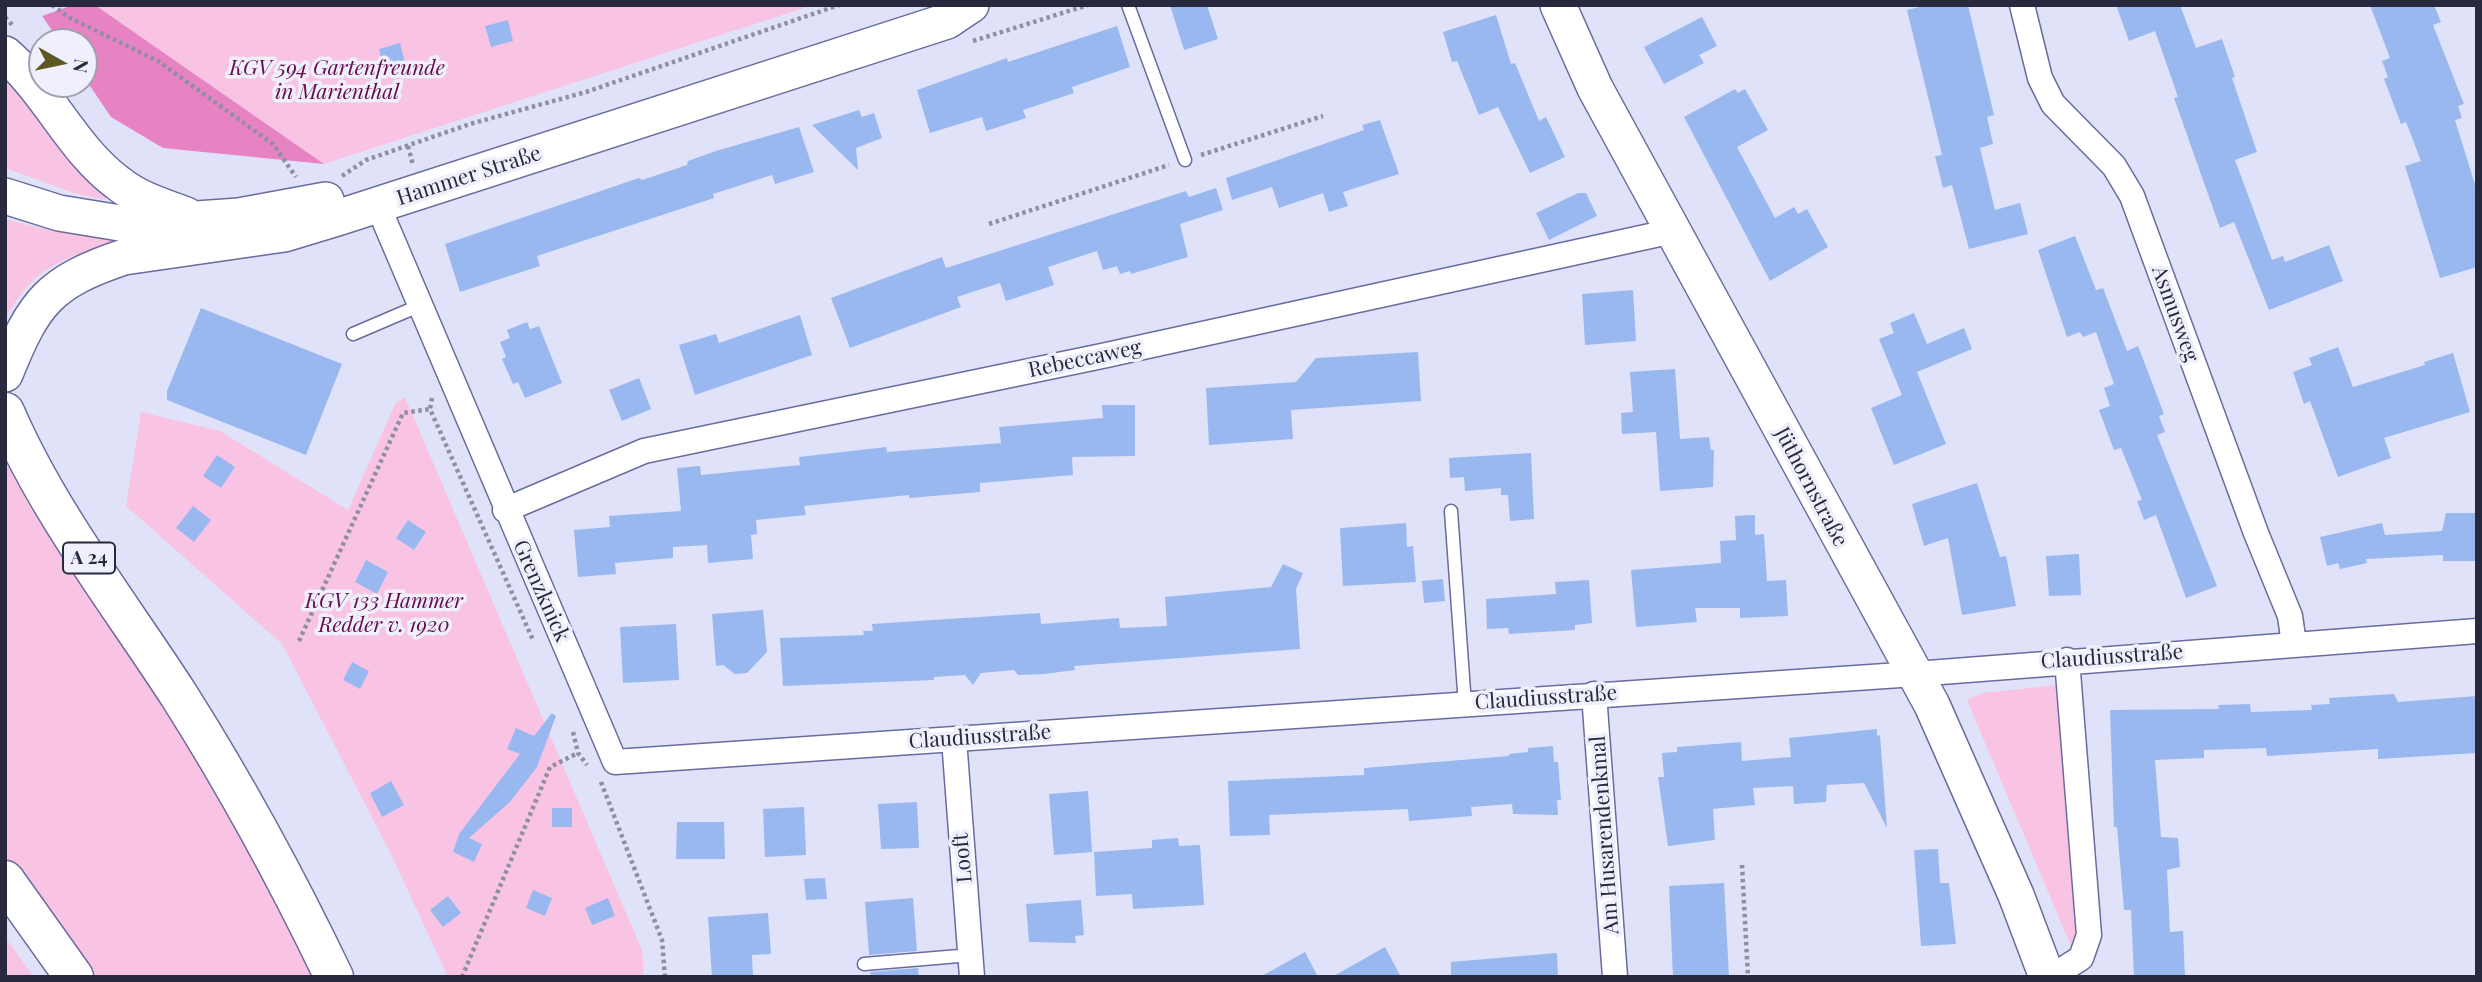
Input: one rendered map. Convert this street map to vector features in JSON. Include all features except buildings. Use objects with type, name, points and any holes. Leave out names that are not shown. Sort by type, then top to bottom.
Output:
[{"type":"highway","name":"A 24","points":[[5,412],[33,472],[181,700],[241,799],[334,977]]},
{"type":"highway","points":[[5,880],[74,977]]},
{"type":"main road","name":"Hammer Straße","points":[[5,196],[59,213],[126,224],[239,216],[333,198],[921,5]]},
{"type":"main road","name":"Hammer Straße","points":[[5,374],[33,312],[53,291],[79,274],[124,257],[284,234],[378,206],[947,21],[971,5]]},
{"type":"main road","name":"Jüthornstraße","points":[[1558,5],[1595,88],[1949,741],[2049,977]]},
{"type":"main road","points":[[5,54],[23,70],[82,145],[118,183],[135,195],[195,219]]},
{"type":"street","name":"Asmusweg","points":[[2022,5],[2040,78],[2053,104],[2114,166],[2132,196],[2256,533],[2290,616],[2294,644]]},
{"type":"street","name":"Grenzknick","points":[[378,206],[505,510],[615,762]]},
{"type":"street","name":"Rebeccaweg","points":[[505,510],[644,451],[1102,356],[1673,232]]},
{"type":"street","name":"Claudiusstraße","points":[[615,762],[1915,674],[2067,660],[2477,631]]},
{"type":"street","name":"Jüthornstraße","points":[[2049,977],[2081,958],[2089,935],[2067,660]]},
{"type":"street","name":"Am Husarendenkmal","points":[[1594,694],[1615,977]]},
{"type":"street","name":"Looft","points":[[954,739],[972,966]]},
{"type":"lane","points":[[1128,5],[1185,160]]},
{"type":"lane","points":[[353,334],[421,305]]},
{"type":"lane","points":[[1451,511],[1465,705]]},
{"type":"lane","points":[[864,964],[972,966]]},
{"type":"path","points":[[52,5],[70,18],[169,69],[273,144],[300,183],[288,183]]},
{"type":"path","points":[[338,177],[348,175],[366,160],[470,124],[586,92],[839,5]]},
{"type":"path","points":[[989,224],[1323,116]]},
{"type":"path","points":[[299,641],[403,413],[430,409]]},
{"type":"path","points":[[462,977],[550,767],[578,753]]},
{"type":"path","points":[[615,762],[600,781],[662,940],[665,977]]},
{"type":"path","points":[[1742,865],[1748,977]]},
{"type":"green space","name":"KGV 594 Gartenfreunde in Marienthal","points":[[95,5],[813,5],[324,164]]},
{"type":"green space","points":[[5,67],[28,94],[28,98],[32,98],[111,190],[105,200],[74,193],[5,168]]},
{"type":"green space","points":[[5,219],[44,229],[111,239],[111,245],[76,255],[48,269],[25,289],[5,320]]},
{"type":"green space","name":"KGV 133 Hammer Redder v. 1920","points":[[405,397],[642,950],[644,977],[448,977],[391,854],[282,644],[126,506],[141,412],[220,431],[348,510],[395,404]]},
{"type":"green space","points":[[5,452],[199,758],[318,977],[93,977],[5,857]]},
{"type":"green space","points":[[2060,685],[2080,935],[2073,951],[1967,700],[1982,693]]},
{"type":"green space","points":[[5,937],[34,977],[5,977]]},
{"type":"shaded area","points":[[73,5],[95,5],[324,164],[163,148],[111,117],[98,98],[98,28],[50,28],[42,16]]}]
